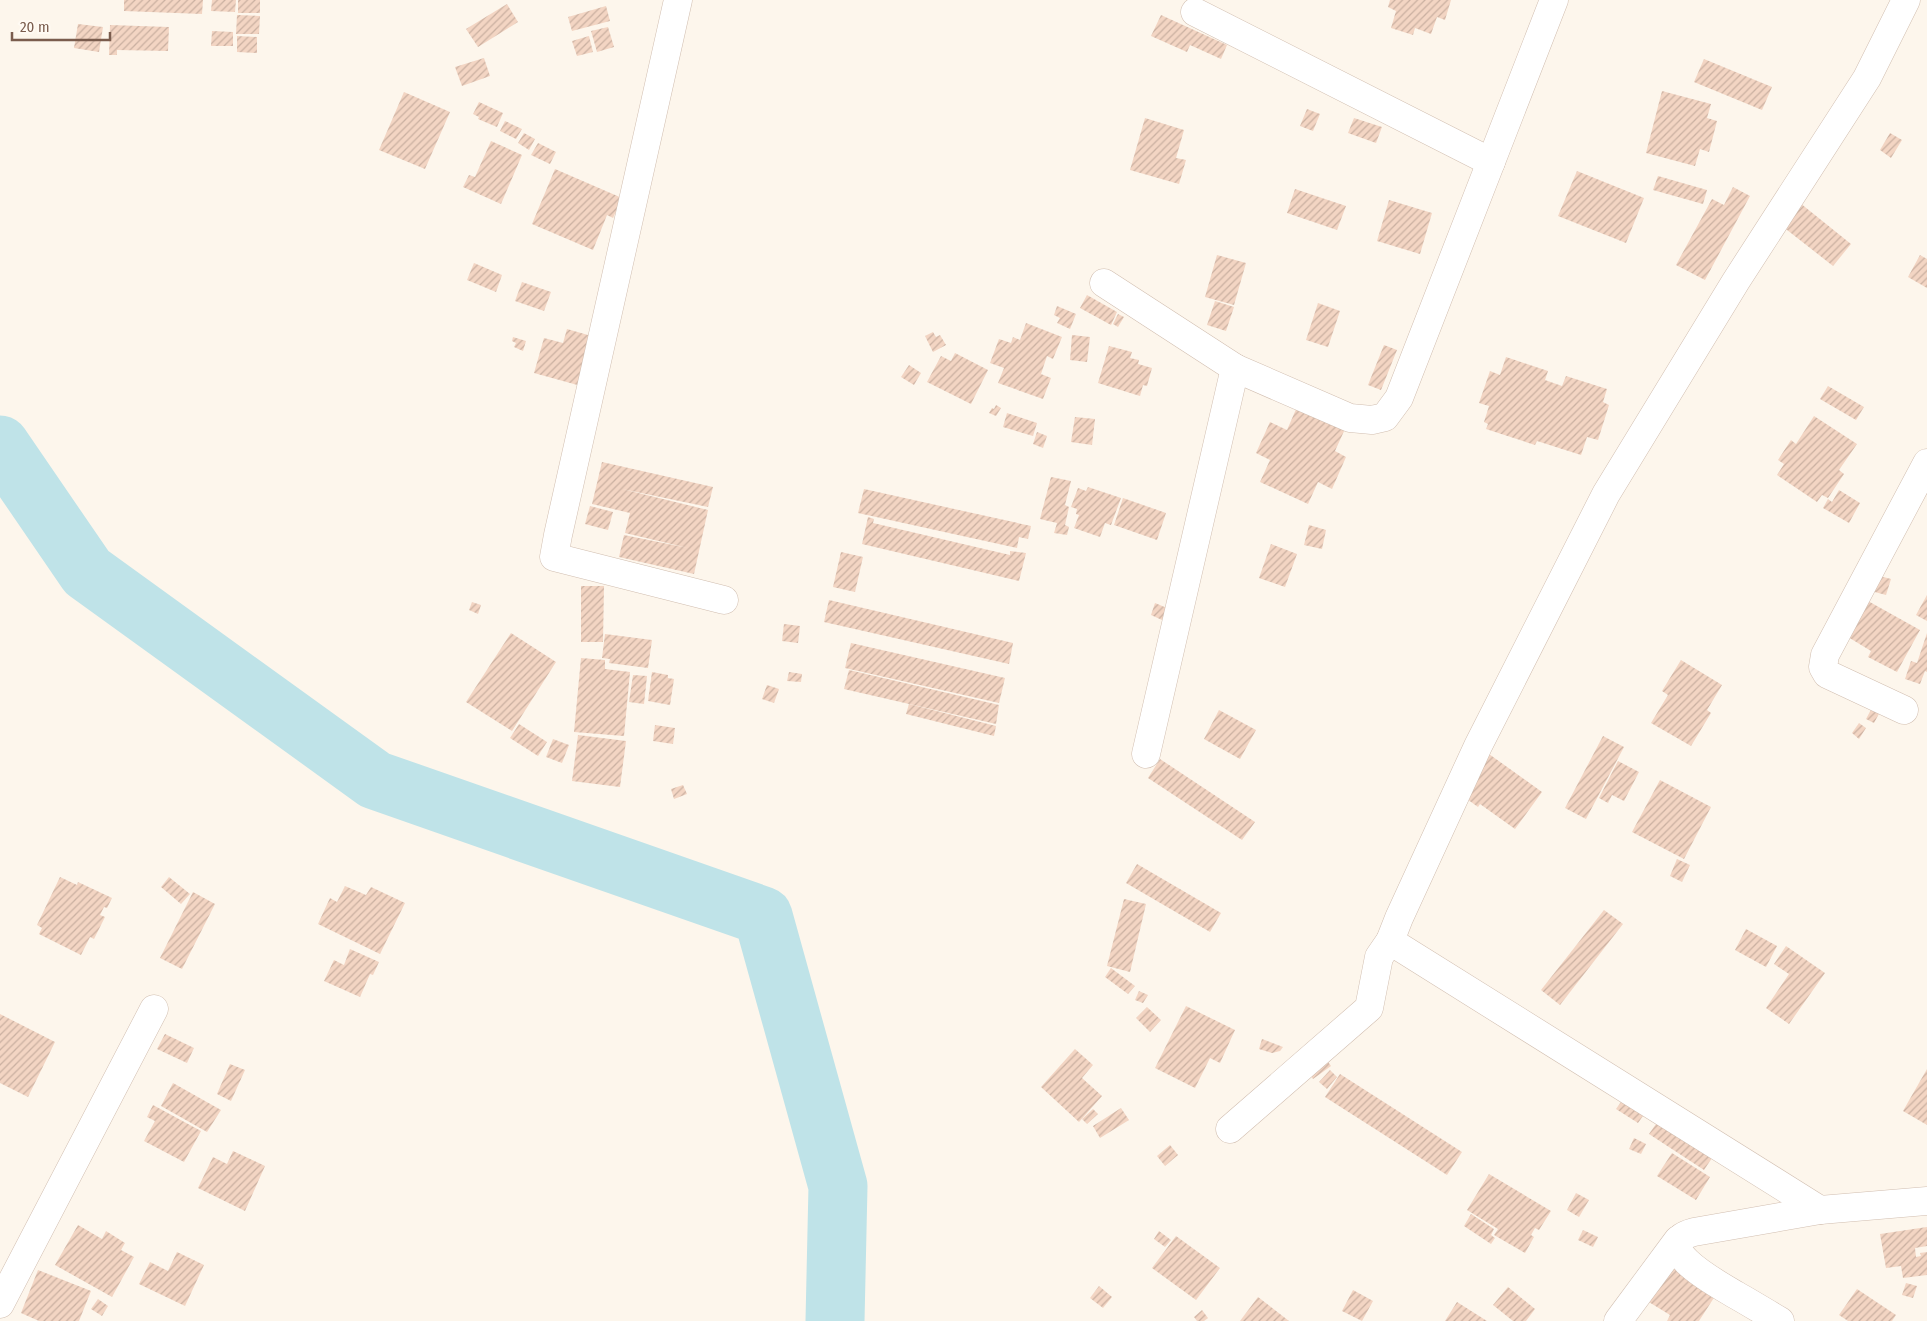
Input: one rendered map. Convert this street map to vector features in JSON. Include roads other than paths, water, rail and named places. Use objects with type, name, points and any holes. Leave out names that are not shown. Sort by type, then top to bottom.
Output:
[{"type":"street","points":[[678,0],[554,557],[724,600]]},
{"type":"street","points":[[1104,283],[1235,368],[1350,418],[1372,420],[1385,417],[1399,398],[1554,0]]},
{"type":"street","points":[[1230,1129],[1369,1008],[1379,957],[1390,941],[1478,746],[1606,494],[1736,281],[1867,78],[1906,0]]},
{"type":"street","points":[[1195,12],[1491,162]]},
{"type":"street","points":[[1146,754],[1235,368]]},
{"type":"street","points":[[1904,710],[1827,674],[1823,667],[1825,655],[1927,463]]},
{"type":"street","points":[[1390,941],[1820,1210]]},
{"type":"street","points":[[0,1304],[154,1009]]},
{"type":"street","points":[[1618,1321],[1684,1234],[1820,1210],[1927,1202]]},
{"type":"street","points":[[1678,1240],[1679,1251],[1684,1260],[1780,1321]]},
{"type":"waterway","points":[[0,445],[87,572],[375,780],[763,916],[838,1186],[835,1321]]}]
